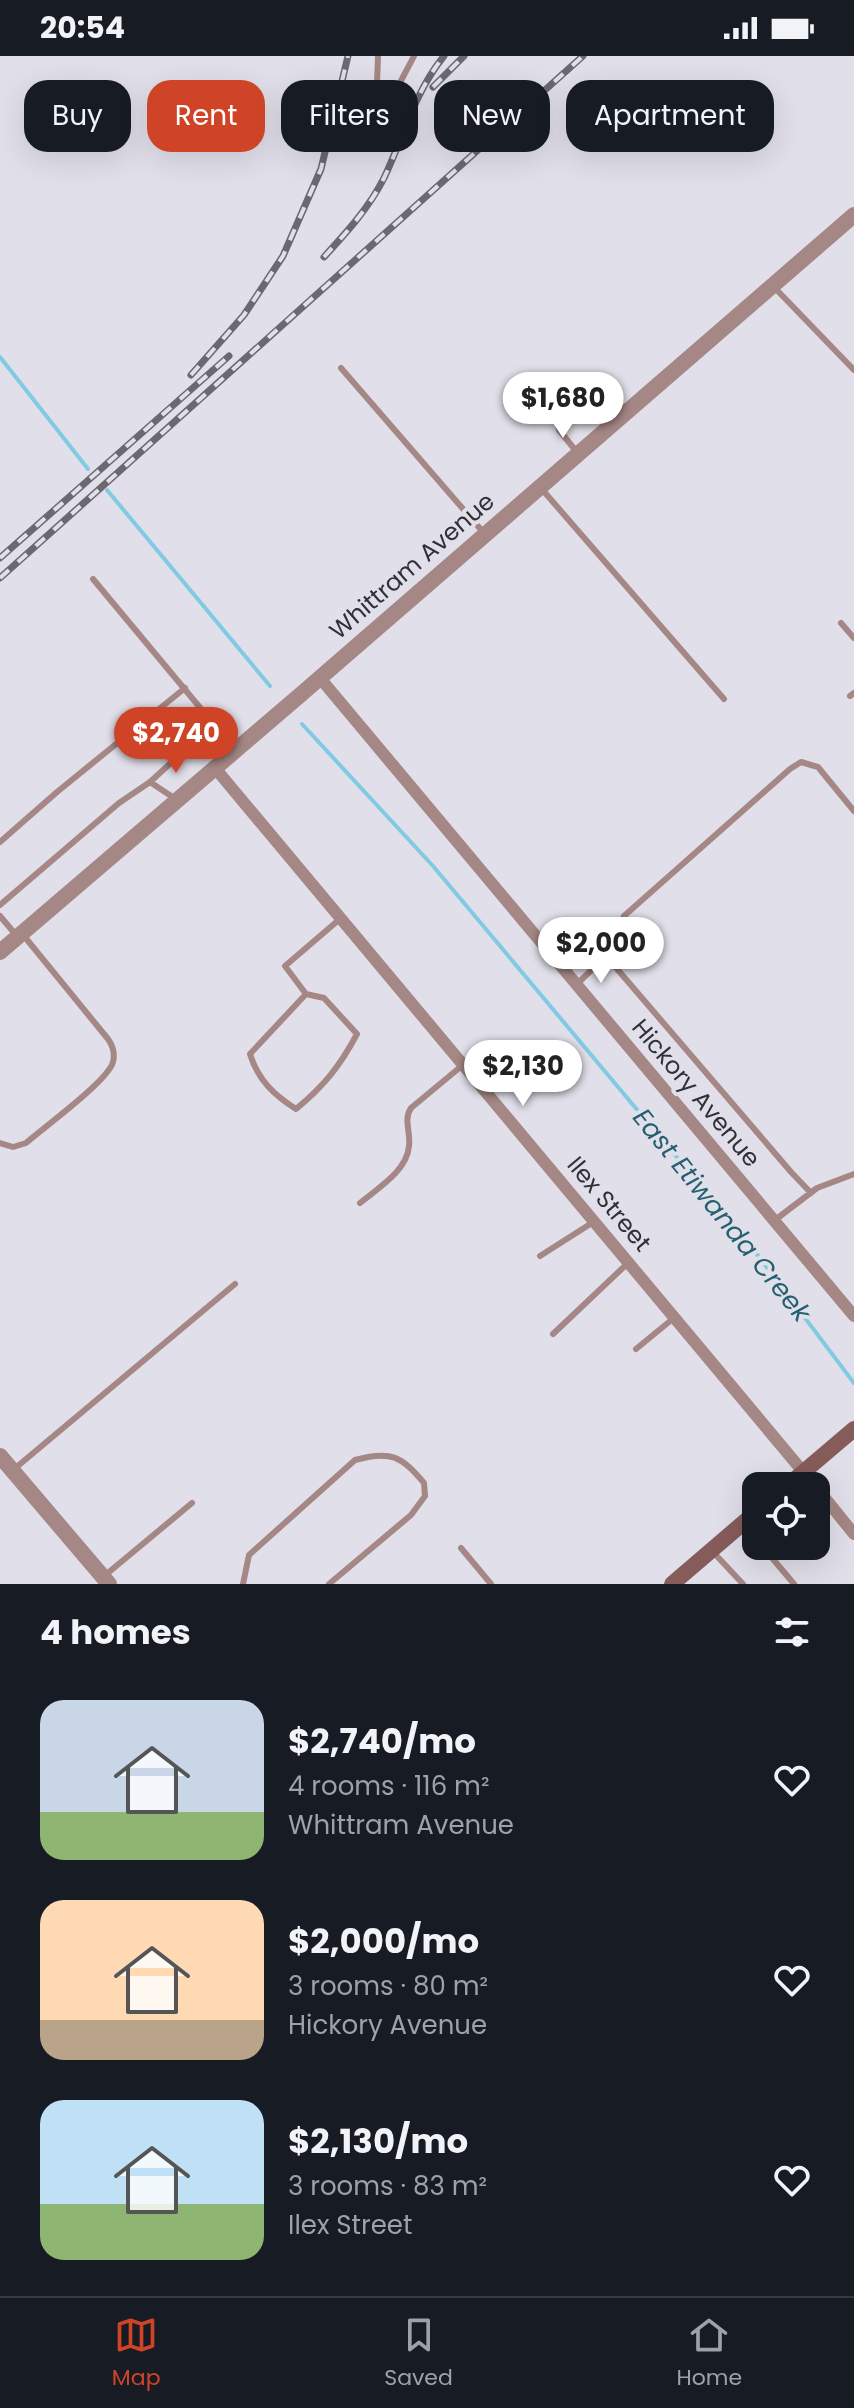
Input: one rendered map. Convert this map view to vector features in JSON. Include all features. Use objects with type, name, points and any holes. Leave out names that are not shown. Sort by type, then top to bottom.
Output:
[{"type":"main road","points":[[804,1472],[854,1429]]},
{"type":"main road","points":[[675,1583],[742,1525]]},
{"type":"street","name":"Whittram Avenue","points":[[0,952],[854,215]]},
{"type":"street","name":"Hickory Avenue","points":[[320,678],[854,1316]]},
{"type":"street","name":"Ilex Street","points":[[215,768],[804,1472]]},
{"type":"street","points":[[0,1456],[106,1580]]},
{"type":"street","name":"Ilex Street","points":[[830,1504],[854,1534]]},
{"type":"lane","points":[[378,56],[376,112],[379,116],[384,113],[414,56]]},
{"type":"lane","points":[[773,286],[854,370]]},
{"type":"lane","points":[[341,368],[485,535]]},
{"type":"lane","points":[[546,375],[555,395],[559,430],[579,454]]},
{"type":"lane","points":[[540,487],[724,699]]},
{"type":"lane","points":[[0,905],[119,803],[150,782],[197,739],[207,722],[207,716],[185,688],[93,579]]},
{"type":"lane","points":[[841,623],[854,638]]},
{"type":"lane","points":[[0,842],[185,688]]},
{"type":"lane","points":[[577,984],[606,956],[624,916],[801,762],[818,767],[854,811]]},
{"type":"lane","points":[[150,782],[177,800]]},
{"type":"lane","points":[[0,916],[20,935],[108,1039],[114,1054],[113,1065],[101,1080],[26,1143],[13,1147],[0,1143]]},
{"type":"lane","points":[[306,994],[250,1054],[255,1071],[275,1096],[296,1109],[322,1088],[357,1034],[324,998],[306,994],[285,966],[341,918]]},
{"type":"lane","points":[[606,956],[811,1193]]},
{"type":"lane","points":[[360,1203],[392,1176],[406,1157],[410,1137],[407,1118],[411,1108],[464,1064]]},
{"type":"lane","points":[[775,1221],[811,1193],[854,1174]]},
{"type":"lane","points":[[540,1256],[595,1221]]},
{"type":"lane","points":[[553,1334],[629,1262]]},
{"type":"lane","points":[[13,1470],[235,1284]]},
{"type":"lane","points":[[636,1349],[675,1317]]},
{"type":"lane","points":[[243,1584],[249,1555],[355,1460],[375,1454],[404,1460],[424,1483],[425,1496],[411,1515],[329,1584]]},
{"type":"lane","points":[[106,1580],[120,1560],[192,1503]]},
{"type":"lane","points":[[461,1548],[491,1584]]},
{"type":"lane","points":[[712,1550],[743,1584]]},
{"type":"lane","points":[[774,1560],[794,1584]]},
{"type":"waterway","name":"East Etiwanda Creek","points":[[0,357],[88,469]]},
{"type":"waterway","name":"East Etiwanda Creek","points":[[107,490],[270,686]]},
{"type":"waterway","name":"East Etiwanda Creek","points":[[302,724],[433,866],[747,1241],[854,1383]]},
{"type":"railway","points":[[191,375],[244,315],[283,256],[321,169],[348,56]]},
{"type":"railway","points":[[324,257],[357,220],[378,189],[417,100],[444,56]]},
{"type":"railway","points":[[433,87],[464,56]]},
{"type":"railway","points":[[0,578],[583,56]]},
{"type":"railway","points":[[0,558],[229,356]]}]
